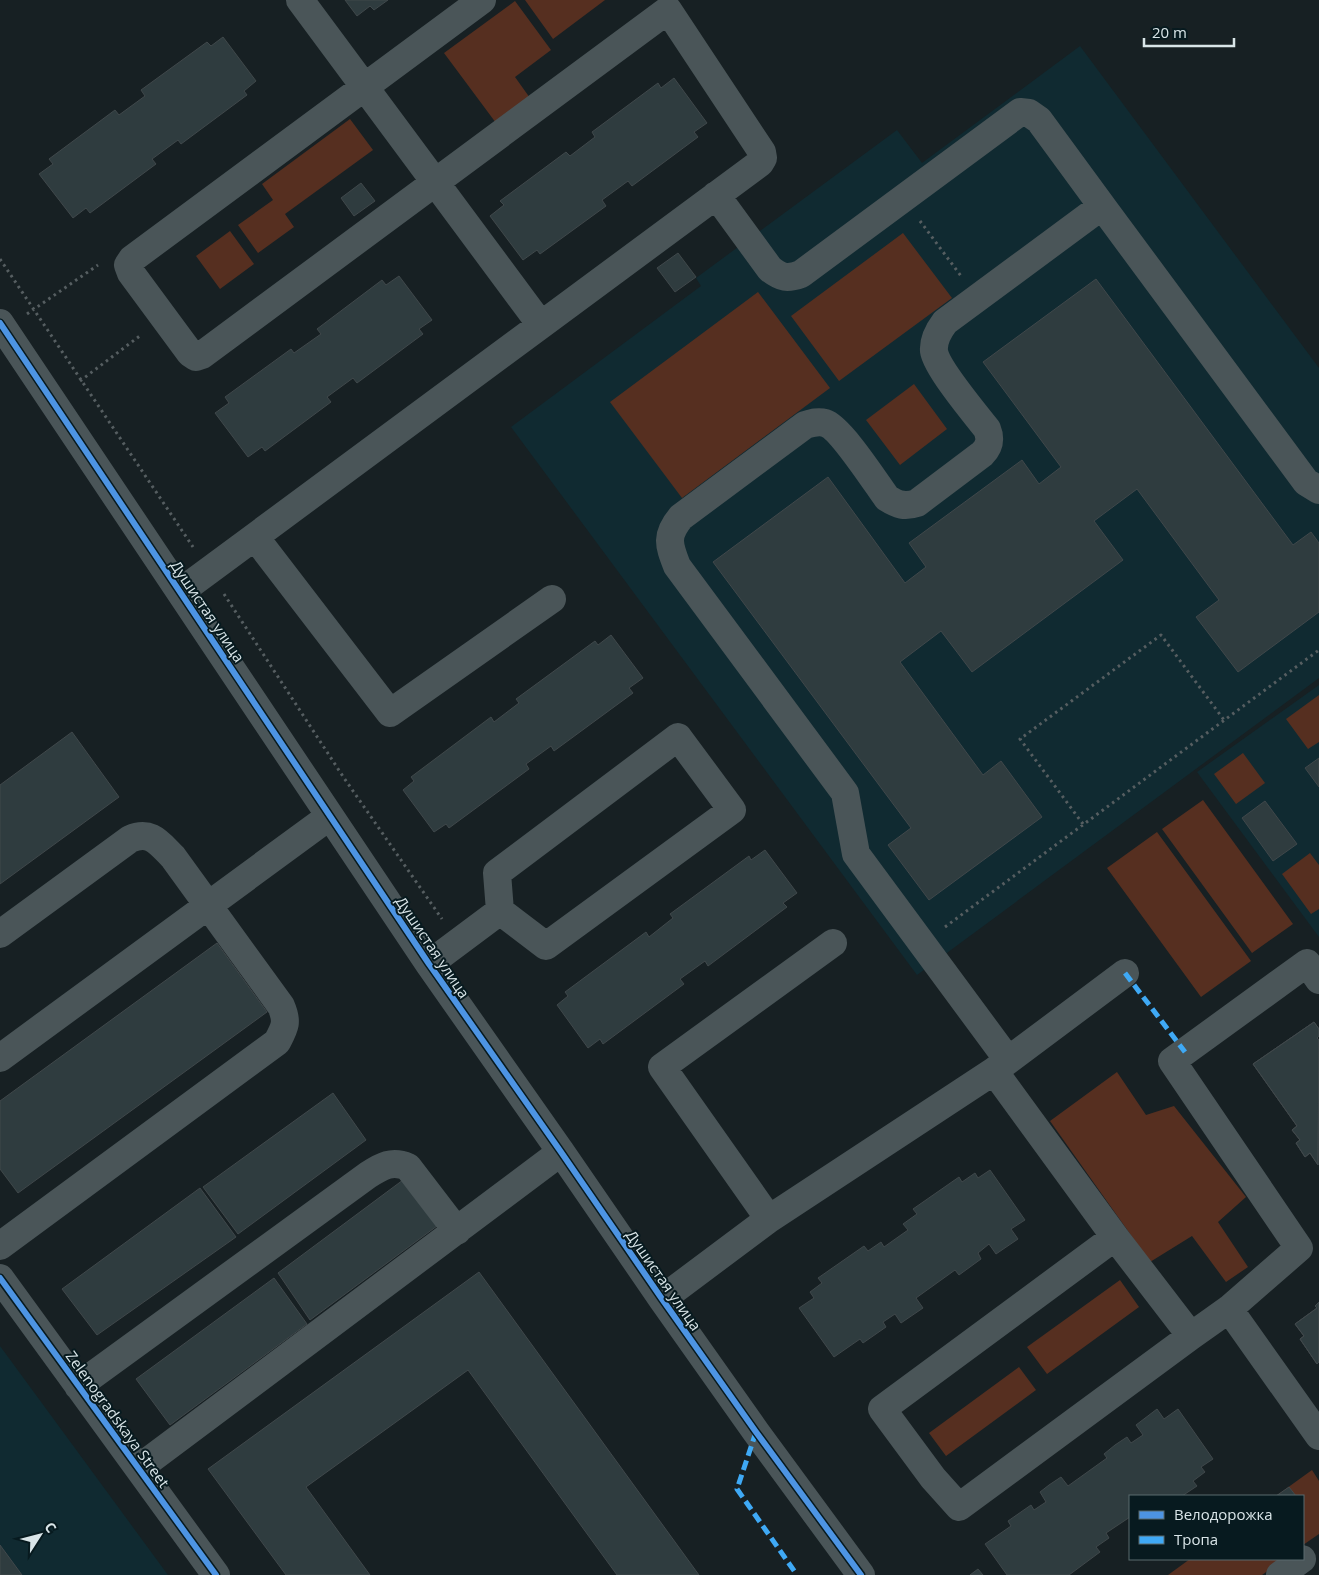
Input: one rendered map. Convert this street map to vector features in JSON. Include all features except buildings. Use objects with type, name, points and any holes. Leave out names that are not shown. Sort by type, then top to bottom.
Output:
[{"type":"street","points":[[300,0],[541,325]]},
{"type":"street","points":[[180,592],[760,163],[763,158],[762,152],[664,5],[436,182],[202,356],[196,357],[190,353],[130,273],[128,265],[132,259],[482,0]]},
{"type":"street","points":[[716,195],[770,269],[779,275],[790,278],[801,274],[1020,112],[1030,113],[1038,120],[1306,482],[1319,490]]},
{"type":"street","points":[[1102,206],[945,322],[937,334],[934,351],[942,370],[987,429],[990,438],[988,448],[982,454],[916,503],[907,506],[896,504],[887,498],[837,431],[826,423],[815,422],[805,425],[681,517],[671,528],[670,546],[677,566],[845,793],[856,854],[922,944],[1115,1237],[1191,1336]]},
{"type":"street","name":"Душистая улица","points":[[3,331],[429,964],[756,1432],[861,1575]]},
{"type":"street","points":[[254,537],[390,713],[552,599]]},
{"type":"street","points":[[678,737],[732,810],[546,946],[500,911],[497,873],[678,737]]},
{"type":"street","points":[[0,1058],[330,816]]},
{"type":"street","points":[[0,934],[130,839],[138,836],[149,836],[159,842],[173,857],[281,1006],[286,1017],[284,1029],[277,1042],[0,1246]]},
{"type":"street","points":[[429,964],[500,911]]},
{"type":"street","points":[[770,1219],[662,1066],[833,943]]},
{"type":"street","points":[[1115,1237],[882,1409],[933,1478],[959,1508],[1191,1336],[1229,1310],[1299,1248],[1172,1061],[1307,963],[1319,980]]},
{"type":"street","points":[[662,1299],[770,1219],[1001,1066],[1125,973]]},
{"type":"street","points":[[139,1468],[561,1152]]},
{"type":"street","points":[[78,1386],[368,1175],[389,1164],[399,1163],[408,1167],[456,1231]]},
{"type":"street","name":"Zelenogradskaya Street","points":[[0,1278],[216,1575]]},
{"type":"street","points":[[1229,1310],[1319,1436]]},
{"type":"street","points":[[1304,1558],[1319,1547]]},
{"type":"street","points":[[1280,1575],[1302,1560]]},
{"type":"path","points":[[903,198],[977,298]]},
{"type":"path","points":[[0,258],[80,381],[264,653],[344,778],[458,942]]},
{"type":"path","points":[[3,331],[108,259],[128,265]]},
{"type":"path","points":[[80,381],[164,318]]},
{"type":"path","points":[[1084,824],[1020,739],[1036,727],[1161,635],[1224,720]]},
{"type":"path","points":[[922,944],[1319,650]]},
{"type":"shaded area","points":[[525,0],[605,0],[553,39]]},
{"type":"shaded area","points":[[515,1],[551,50],[515,77],[530,98],[496,123],[444,53]]},
{"type":"shaded area","points":[[1080,46],[1319,368],[1319,678],[917,975],[511,427],[701,286],[696,278],[897,130],[922,163]]},
{"type":"shaded area","points":[[350,119],[373,150],[285,214],[294,227],[258,253],[238,225],[273,200],[262,184]]},
{"type":"shaded area","points":[[230,231],[254,264],[220,289],[196,256]]},
{"type":"shaded area","points":[[903,233],[952,298],[839,381],[791,316]]},
{"type":"shaded area","points":[[758,292],[830,388],[682,498],[610,402]]},
{"type":"shaded area","points":[[914,384],[947,429],[900,465],[866,420]]},
{"type":"shaded area","points":[[1319,685],[1319,937],[1197,772]]},
{"type":"shaded area","points":[[1319,695],[1319,742],[1308,749],[1286,719]]},
{"type":"shaded area","points":[[1243,753],[1265,783],[1236,804],[1214,774]]},
{"type":"shaded area","points":[[1203,800],[1293,924],[1252,953],[1162,829]]},
{"type":"shaded area","points":[[1157,832],[1251,961],[1201,997],[1107,868]]},
{"type":"shaded area","points":[[1310,853],[1319,865],[1319,909],[1311,914],[1282,874]]},
{"type":"shaded area","points":[[1117,1072],[1146,1115],[1174,1106],[1246,1197],[1218,1222],[1248,1267],[1226,1282],[1192,1236],[1150,1262],[1050,1121]]},
{"type":"shaded area","points":[[1120,1280],[1139,1307],[1047,1374],[1027,1347]]},
{"type":"shaded area","points":[[0,1346],[168,1575],[0,1575]]},
{"type":"shaded area","points":[[1019,1367],[1036,1390],[946,1456],[929,1433]]},
{"type":"shaded area","points":[[1312,1470],[1319,1481],[1319,1534],[1304,1544],[1304,1495],[1277,1495]]},
{"type":"shaded area","points":[[1189,1560],[1283,1560],[1262,1575],[1168,1575]]},
{"type":"marked path","points":[[1125,973],[1185,1052]]},
{"type":"marked path","points":[[756,1432],[737,1489],[797,1575]]},
{"type":"cycle path","points":[[0,323],[429,964],[756,1432],[861,1575]]},
{"type":"cycle path","points":[[0,1278],[216,1575]]}]
